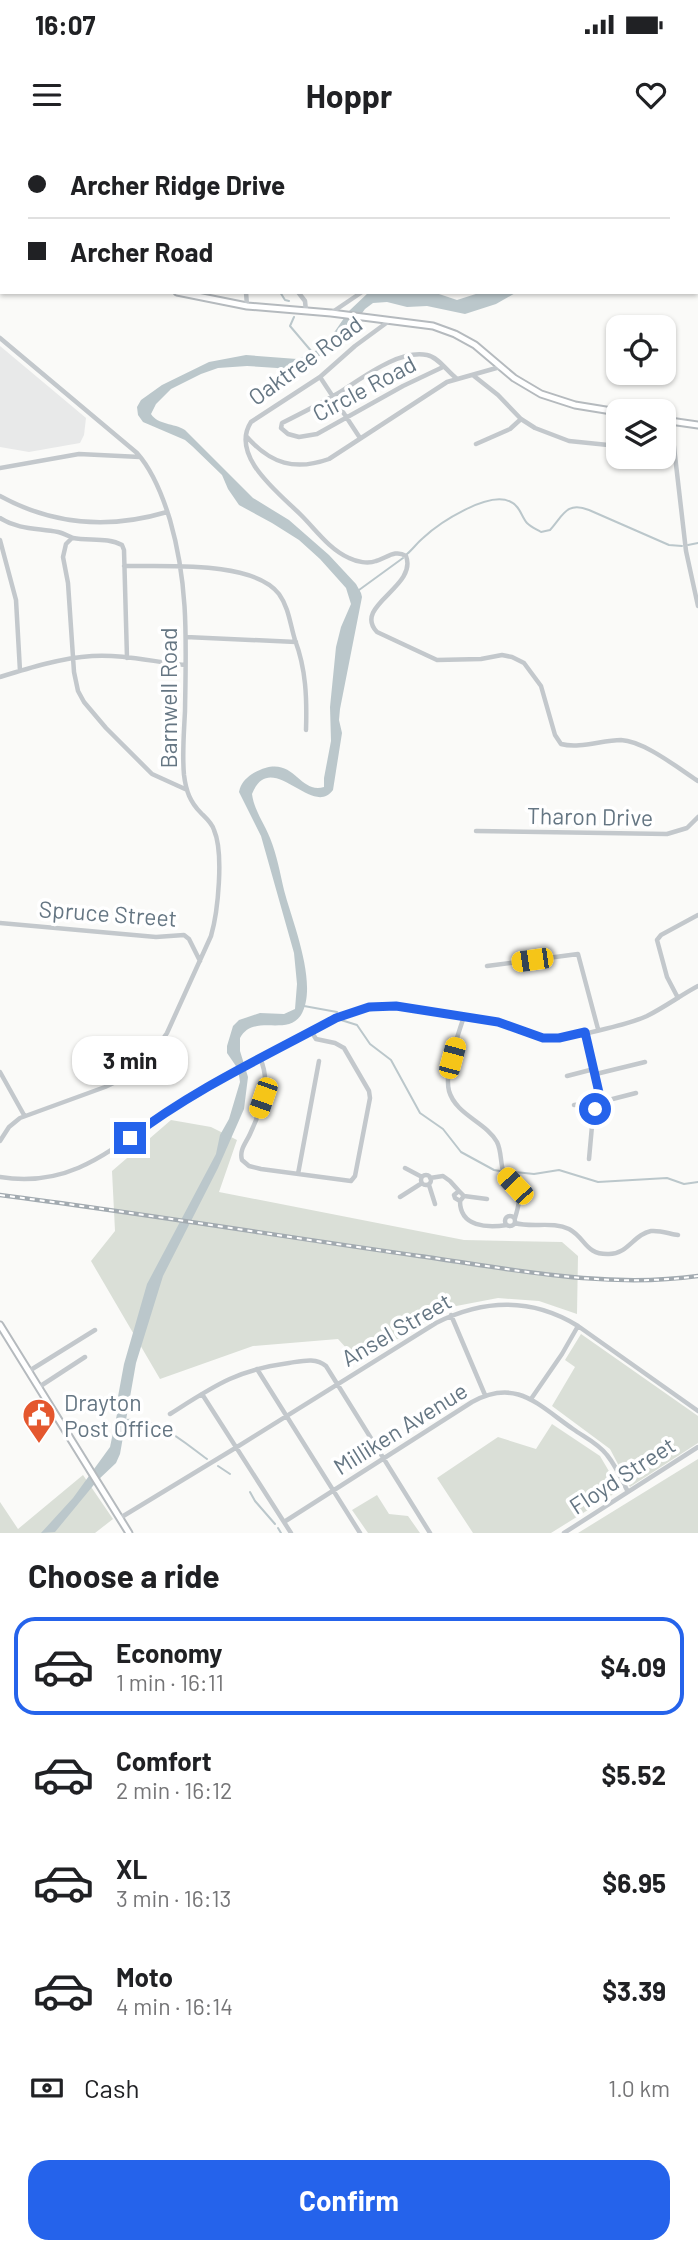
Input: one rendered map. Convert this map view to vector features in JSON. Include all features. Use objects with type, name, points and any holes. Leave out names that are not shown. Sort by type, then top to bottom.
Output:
[{"type":"main road","points":[[187,294],[247,306],[423,324],[445,330],[475,345],[522,384],[549,397],[606,410]]},
{"type":"main road","points":[[676,422],[698,425]]},
{"type":"main road","points":[[0,1325],[129,1533]]},
{"type":"street","points":[[246,294],[247,306]]},
{"type":"street","points":[[300,294],[305,301],[306,311]]},
{"type":"street","points":[[331,313],[359,294]]},
{"type":"street","name":"Oaktree Road","points":[[386,320],[320,377],[253,419],[248,425],[245,436],[252,460],[268,484],[334,549],[349,558],[368,563],[395,553],[406,556],[408,565],[401,581],[372,615],[372,623],[377,632],[441,661],[502,655],[519,660],[527,665],[541,686],[555,735],[561,744],[621,740],[634,742],[698,781]]},
{"type":"street","name":"Barnwell Road","points":[[0,338],[140,457],[155,481],[167,512],[182,568],[186,602],[186,789],[193,805],[212,825],[217,839],[218,876],[215,919],[200,961],[167,1032],[144,1062],[122,1079],[105,1087],[24,1115],[12,1124],[0,1141]]},
{"type":"street","name":"Circle Road","points":[[443,367],[317,434],[293,436],[282,430],[282,423],[402,357],[429,355],[456,378]]},
{"type":"street","points":[[245,436],[274,460],[312,464],[329,459],[447,382],[501,366]]},
{"type":"street","points":[[473,375],[492,389],[521,419],[546,433],[569,441],[606,445]]},
{"type":"street","points":[[320,377],[360,438]]},
{"type":"street","points":[[476,444],[510,429],[521,419]]},
{"type":"street","points":[[0,468],[79,454],[140,457]]},
{"type":"street","points":[[675,469],[683,534],[698,606]]},
{"type":"street","points":[[0,496],[41,514],[84,522],[128,521],[167,512]]},
{"type":"street","points":[[0,518],[19,527],[120,544],[124,550],[127,658]]},
{"type":"street","points":[[72,538],[66,544],[63,556],[68,583],[74,678],[78,691],[97,718],[152,774],[186,789]]},
{"type":"street","points":[[0,540],[16,600],[20,671]]},
{"type":"street","points":[[124,566],[237,572],[265,581],[276,590],[284,602],[305,680],[306,730]]},
{"type":"street","points":[[691,580],[698,582]]},
{"type":"street","points":[[186,637],[296,642]]},
{"type":"street","points":[[0,677],[73,659],[104,656],[185,665]]},
{"type":"street","name":"Tharon Drive","points":[[476,831],[667,834],[687,828],[698,817]]},
{"type":"street","points":[[678,998],[667,977],[657,940],[661,935],[698,915]]},
{"type":"street","name":"Spruce Street","points":[[0,923],[156,937],[184,935],[189,939],[200,961]]},
{"type":"street","points":[[487,966],[576,954],[580,956],[598,1029]]},
{"type":"street","points":[[0,1177],[43,1177],[85,1166],[116,1148],[175,1105],[344,1014],[378,1006],[396,1006],[498,1022],[543,1038],[559,1038],[643,1018],[698,986]]},
{"type":"street","points":[[400,1197],[428,1176],[443,1176],[463,1193],[460,1207],[470,1222],[480,1226],[512,1226],[519,1206],[518,1191],[505,1176],[496,1140],[466,1113],[453,1099],[450,1091],[448,1080],[452,1058],[464,1016]]},
{"type":"street","points":[[260,1058],[267,1080],[266,1088],[250,1134],[241,1150],[243,1162],[254,1168],[347,1182],[354,1179],[370,1098],[368,1088],[347,1051],[338,1044],[316,1038],[311,1031]]},
{"type":"street","points":[[585,1032],[601,1102]]},
{"type":"street","points":[[298,1174],[320,1061]]},
{"type":"street","points":[[567,1076],[645,1062]]},
{"type":"street","points":[[0,1072],[24,1115]]},
{"type":"street","points":[[574,1105],[601,1102],[636,1093]]},
{"type":"street","points":[[589,1159],[595,1109],[601,1102]]},
{"type":"street","points":[[405,1168],[429,1185]]},
{"type":"street","points":[[430,1178],[429,1185],[435,1204]]},
{"type":"street","points":[[462,1198],[487,1199]]},
{"type":"street","points":[[507,1225],[505,1219],[511,1215],[525,1226],[551,1225],[566,1228],[577,1235],[587,1248],[606,1254],[623,1251],[651,1231],[678,1235]]},
{"type":"street","name":"Ansel Street","points":[[120,1518],[451,1315],[479,1306],[513,1304],[548,1311],[578,1326],[698,1411]]},
{"type":"street","points":[[451,1315],[485,1395]]},
{"type":"street","points":[[531,1399],[578,1326]]},
{"type":"street","points":[[29,1371],[95,1330]]},
{"type":"street","points":[[39,1387],[85,1357]]},
{"type":"street","points":[[170,1414],[231,1377],[299,1361],[318,1361],[326,1366],[430,1533]]},
{"type":"street","points":[[257,1369],[360,1533]]},
{"type":"street","name":"Milliken Avenue","points":[[284,1522],[471,1402],[499,1392],[512,1392],[531,1399],[601,1448],[628,1492]]},
{"type":"street","points":[[202,1394],[291,1533]]},
{"type":"street","name":"Floyd Street","points":[[564,1533],[698,1447]]},
{"type":"shaded area","points":[[367,294],[439,294],[457,300],[476,294],[514,294],[496,304],[465,314],[427,306],[407,307],[387,302],[373,303],[365,309],[341,342],[302,370],[290,372],[277,368],[247,366],[218,368],[171,389],[156,404],[151,414],[158,420],[185,430],[253,498],[289,520],[329,555],[356,584],[362,597],[340,709],[342,733],[333,790],[324,797],[314,796],[270,778],[260,782],[252,794],[275,851],[302,953],[306,970],[306,1002],[301,1015],[295,1021],[253,1027],[240,1038],[240,1051],[248,1077],[244,1109],[218,1168],[163,1276],[136,1363],[120,1454],[116,1463],[97,1481],[55,1532],[41,1533],[73,1498],[110,1447],[124,1364],[147,1284],[216,1154],[220,1135],[229,1119],[240,1082],[238,1069],[227,1053],[233,1026],[239,1020],[260,1013],[284,1014],[295,1009],[297,984],[294,953],[261,836],[239,792],[252,774],[277,767],[286,769],[307,785],[324,787],[331,741],[330,707],[336,647],[351,604],[346,588],[320,559],[299,540],[239,505],[222,475],[192,446],[185,440],[143,422],[137,407],[141,400],[162,385],[209,362],[246,355],[297,359],[312,353],[326,344],[349,311]]},
{"type":"shaded area","points":[[0,346],[86,418],[80,443],[29,452],[0,447]]},
{"type":"shaded area","points":[[171,1120],[211,1127],[237,1140],[219,1192],[464,1240],[562,1242],[578,1256],[577,1314],[539,1301],[498,1298],[451,1307],[359,1362],[338,1339],[253,1346],[160,1379],[91,1261],[115,1231],[112,1171]]},
{"type":"shaded area","points":[[581,1334],[698,1416],[698,1443],[630,1487],[610,1449],[552,1406],[575,1367],[565,1360]]},
{"type":"shaded area","points":[[552,1424],[600,1456],[620,1490],[551,1533],[473,1533],[437,1478],[498,1437],[536,1449]]},
{"type":"shaded area","points":[[698,1459],[698,1533],[578,1533]]},
{"type":"shaded area","points":[[83,1475],[113,1519],[95,1533],[0,1533],[0,1502],[18,1529]]},
{"type":"shaded area","points":[[377,1495],[389,1514],[408,1516],[420,1533],[368,1533],[352,1510]]},
{"type":"waterway","points":[[281,294],[289,301]]},
{"type":"waterway","points":[[294,317],[290,326],[312,352]]},
{"type":"waterway","points":[[407,554],[430,532],[452,517],[478,504],[502,499],[514,504],[527,523],[541,532],[550,530],[566,511],[575,507],[589,510],[669,545],[682,546]]},
{"type":"waterway","points":[[688,545],[698,543]]},
{"type":"waterway","points":[[359,590],[403,558]]},
{"type":"waterway","points":[[304,1006],[337,1012]]},
{"type":"waterway","points":[[341,1020],[357,1025],[370,1044],[391,1060],[420,1113],[443,1129],[461,1152],[500,1171]]},
{"type":"waterway","points":[[506,1171],[534,1174],[559,1170],[598,1182],[667,1178],[684,1184],[698,1182]]},
{"type":"waterway","points":[[125,1420],[137,1420],[158,1426],[207,1459]]},
{"type":"waterway","points":[[218,1466],[230,1474]]},
{"type":"waterway","points":[[250,1492],[275,1524]]},
{"type":"waterway","points":[[278,1528],[281,1533]]},
{"type":"railway","points":[[0,1195],[558,1276],[628,1280],[698,1276]]},
{"type":"place","name":"Drayton Post Office","points":[[39,1445]]},
{"type":"route","points":[[130,1138],[194,1093],[336,1018],[378,1006],[396,1006],[487,1019],[543,1038],[559,1038],[585,1032],[601,1102],[595,1109]]}]
